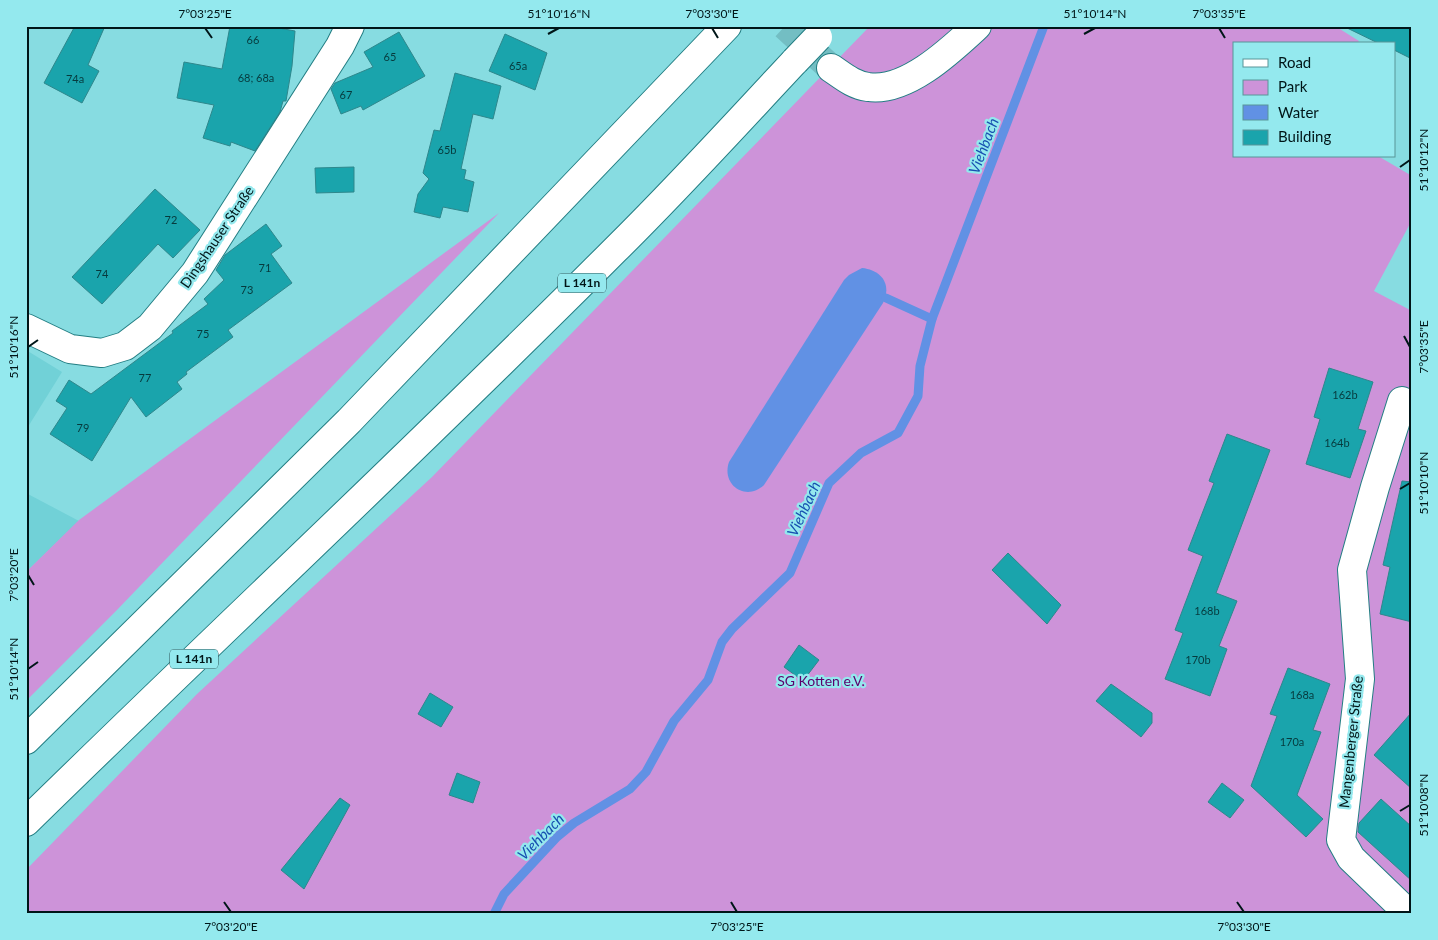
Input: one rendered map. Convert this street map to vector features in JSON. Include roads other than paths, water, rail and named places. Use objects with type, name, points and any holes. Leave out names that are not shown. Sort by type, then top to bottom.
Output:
[{"type":"main road","name":"Dingshauser Straße","points":[[26,328],[70,349],[102,353],[126,346],[150,328],[195,273],[340,46],[350,26]]},
{"type":"main road","points":[[26,740],[349,421],[727,26]]},
{"type":"main road","points":[[831,68],[849,81],[868,87],[878,88],[899,84],[936,60],[977,26]]},
{"type":"main road","name":"L 141n","points":[[26,822],[363,498],[603,262],[824,30]]},
{"type":"main road","name":"Mangenberger Straße","points":[[1402,401],[1374,487],[1352,570],[1360,679],[1341,840],[1351,858],[1409,914]]},
{"type":"water","points":[[862,268],[869,269],[880,275],[886,285],[886,296],[883,303],[764,485],[750,492],[737,488],[729,478],[727,470],[729,462],[844,280]]},
{"type":"waterway","name":"Viehbach","points":[[494,914],[504,894],[557,837],[574,823],[630,789],[646,772],[674,721],[708,680],[722,642],[732,629],[790,573],[829,483],[861,453],[898,433],[918,396],[920,366],[932,319],[1044,26]]},
{"type":"waterway","points":[[886,298],[932,319]]},
{"type":"tunnel","points":[[785,26],[831,68]]},
{"type":"park label","name":"SG Kotten e.V.","points":[[821,681]]}]
